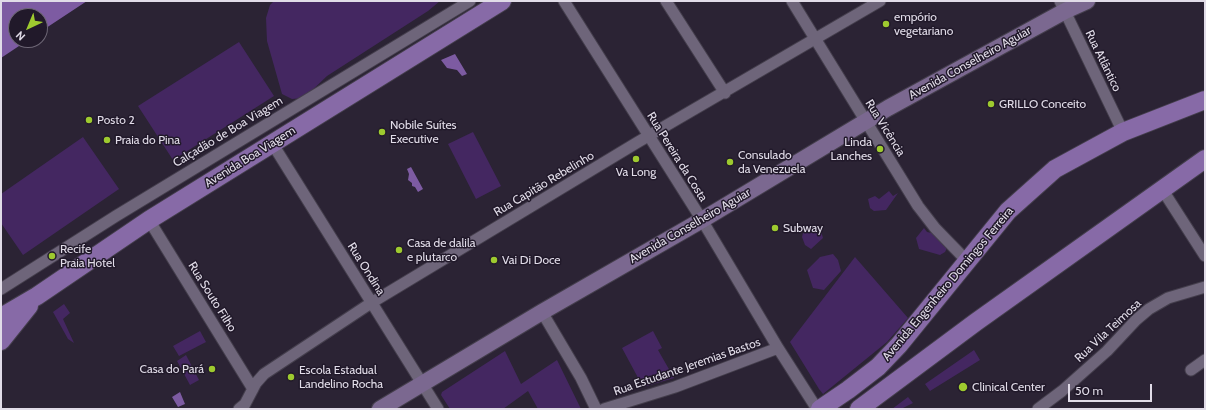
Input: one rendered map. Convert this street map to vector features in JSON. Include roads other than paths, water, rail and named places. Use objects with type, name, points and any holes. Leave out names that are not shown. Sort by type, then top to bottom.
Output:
[{"type":"main road","name":"Avenida Boa Viagem","points":[[1,317],[37,296],[149,220],[502,1]]},
{"type":"main road","name":"Avenida Conselheiro Aguiar","points":[[380,409],[1062,6],[1087,1]]},
{"type":"main road","name":"Avenida Engenheiro Domingos Ferreira","points":[[820,409],[848,390],[878,366],[899,345],[1008,211],[1055,169],[1123,132],[1205,100]]},
{"type":"main road","name":"Avenida Engenheiro Domingos Ferreira","points":[[859,409],[970,327],[1205,159]]},
{"type":"main road","points":[[1,341],[37,296]]},
{"type":"street","name":"Calçadão de Boa Viagem","points":[[1,289],[116,216],[470,1]]},
{"type":"street","name":"Rua Pereira da Costa","points":[[564,1],[702,220],[778,348],[817,409]]},
{"type":"street","points":[[666,1],[725,93]]},
{"type":"street","name":"Rua Vicência","points":[[792,1],[918,206],[935,228],[967,261]]},
{"type":"street","name":"Rua Capitão Rebelinho","points":[[239,409],[245,404],[256,383],[264,374],[371,303],[649,136],[725,93],[880,1]]},
{"type":"street","name":"Rua Atlântico","points":[[1062,6],[1123,132]]},
{"type":"street","name":"Rua Ondina","points":[[272,143],[438,409]]},
{"type":"street","points":[[1162,189],[1205,256]]},
{"type":"street","name":"Rua Souto Filho","points":[[149,220],[253,389]]},
{"type":"street","name":"Rua Vila Teimosa","points":[[1038,409],[1062,391],[1107,351],[1136,320],[1150,309],[1168,298],[1205,287]]},
{"type":"street","points":[[542,312],[581,378],[596,409]]},
{"type":"street","name":"Rua Estudante Jeremias Bastos","points":[[604,409],[675,387],[778,348]]},
{"type":"street","points":[[1191,370],[1205,360]]},
{"type":"place","name":"empório vegetariano","points":[[886,24]]},
{"type":"place","name":"GRILLO Conceito","points":[[991,104]]},
{"type":"place","name":"Posto 2","points":[[89,120]]},
{"type":"place","name":"Nobile Suítes Executive","points":[[382,132]]},
{"type":"place","name":"Praia do Pina","points":[[107,140]]},
{"type":"place","name":"Linda Lanches","points":[[880,149]]},
{"type":"place","name":"Va Long","points":[[636,159]]},
{"type":"place","name":"Consulado da Venezuela","points":[[730,162]]},
{"type":"place","name":"Subway","points":[[775,228]]},
{"type":"place","name":"Casa de dalila e plutarco","points":[[399,250]]},
{"type":"place","name":"Recife Praia Hotel","points":[[52,256]]},
{"type":"place","name":"Vai Di Doce","points":[[494,260]]},
{"type":"place","name":"Casa do Pará","points":[[212,369]]},
{"type":"place","name":"Escola Estadual Landelino Rocha","points":[[291,377]]},
{"type":"place","name":"Clinical Center","points":[[963,387]]}]
